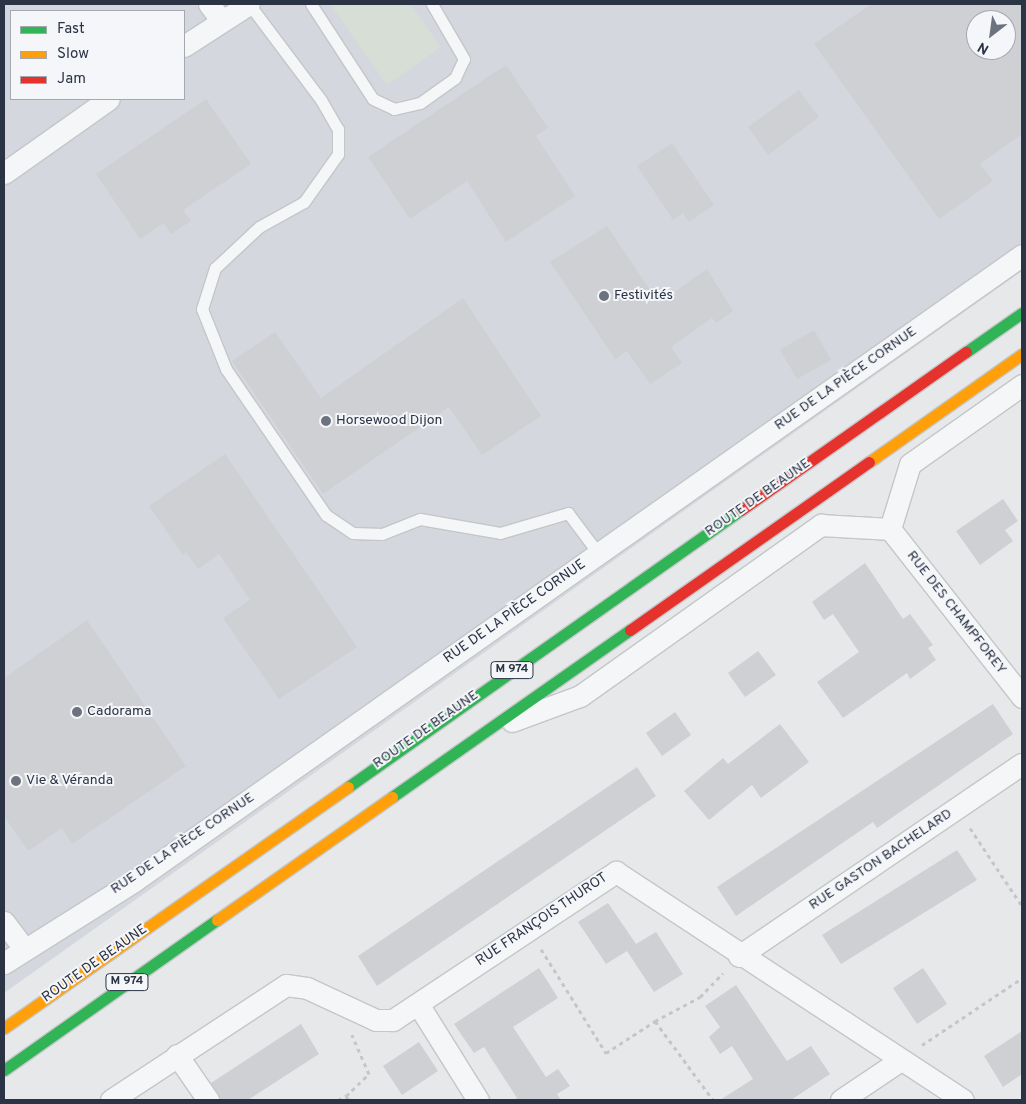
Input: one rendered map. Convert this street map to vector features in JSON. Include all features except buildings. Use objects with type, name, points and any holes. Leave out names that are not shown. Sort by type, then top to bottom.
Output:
[{"type":"main road","name":"ROUTE DE BEAUNE","points":[[4,1028],[1022,313]]},
{"type":"main road","name":"M 974","points":[[4,1070],[1022,354]]},
{"type":"street","points":[[185,45],[215,12],[249,4]]},
{"type":"street","points":[[4,173],[108,100]]},
{"type":"street","name":"RUE DE LA PIÈCE CORNUE","points":[[4,963],[134,881],[1022,255]]},
{"type":"street","points":[[484,731],[580,696],[821,524],[890,529],[910,464],[1022,385]]},
{"type":"street","name":"RUE DES CHAMPFOREY","points":[[890,529],[1022,698]]},
{"type":"street","name":"RUE GASTON BACHELARD","points":[[739,956],[1022,764]]},
{"type":"street","name":"RUE FRANÇOIS THUROT","points":[[111,1100],[286,985],[307,988],[376,1020],[393,1020],[616,872],[739,956],[899,1061],[963,1100]]},
{"type":"street","points":[[4,922],[24,949]]},
{"type":"street","points":[[418,1004],[478,1100]]},
{"type":"street","points":[[177,1055],[208,1100]]},
{"type":"street","points":[[841,1100],[899,1061]]},
{"type":"lane","points":[[249,4],[321,100],[338,130],[338,154],[304,202],[259,227],[215,268],[202,309],[226,369],[326,514],[353,533],[382,534],[420,519],[500,533],[568,513],[598,553]]},
{"type":"lane","points":[[311,4],[373,98],[394,109],[420,103],[455,78],[464,59],[432,4]]},
{"type":"path","points":[[957,809],[1022,906]]},
{"type":"path","points":[[528,930],[606,1053],[655,1021],[700,997],[739,956]]},
{"type":"path","points":[[899,1061],[1022,978]]},
{"type":"path","points":[[337,1003],[370,1074],[346,1096],[338,1100]]},
{"type":"path","points":[[655,1021],[713,1100]]},
{"type":"path","points":[[346,1096],[349,1100]]},
{"type":"shaded area","points":[[4,4],[1022,4],[1022,271],[4,993]]},
{"type":"shaded area","points":[[330,4],[410,4],[441,47],[387,85]]},
{"type":"traffic: fast","points":[[966,352],[1022,313]]},
{"type":"traffic: fast","points":[[348,787],[741,510]]},
{"type":"traffic: fast","points":[[392,797],[630,630]]},
{"type":"traffic: fast","points":[[4,1070],[217,920]]},
{"type":"traffic: slow","points":[[869,462],[1022,354]]},
{"type":"traffic: slow","points":[[4,1028],[348,787]]},
{"type":"traffic: slow","points":[[217,920],[392,797]]},
{"type":"traffic: jam","points":[[741,510],[966,352]]},
{"type":"traffic: jam","points":[[630,630],[869,462]]},
{"type":"place","name":"Festivités","points":[[604,296]]},
{"type":"place","name":"Horsewood Dijon","points":[[326,421]]},
{"type":"place","name":"Cadorama","points":[[77,712]]},
{"type":"place","name":"Vie & Véranda","points":[[16,781]]}]
